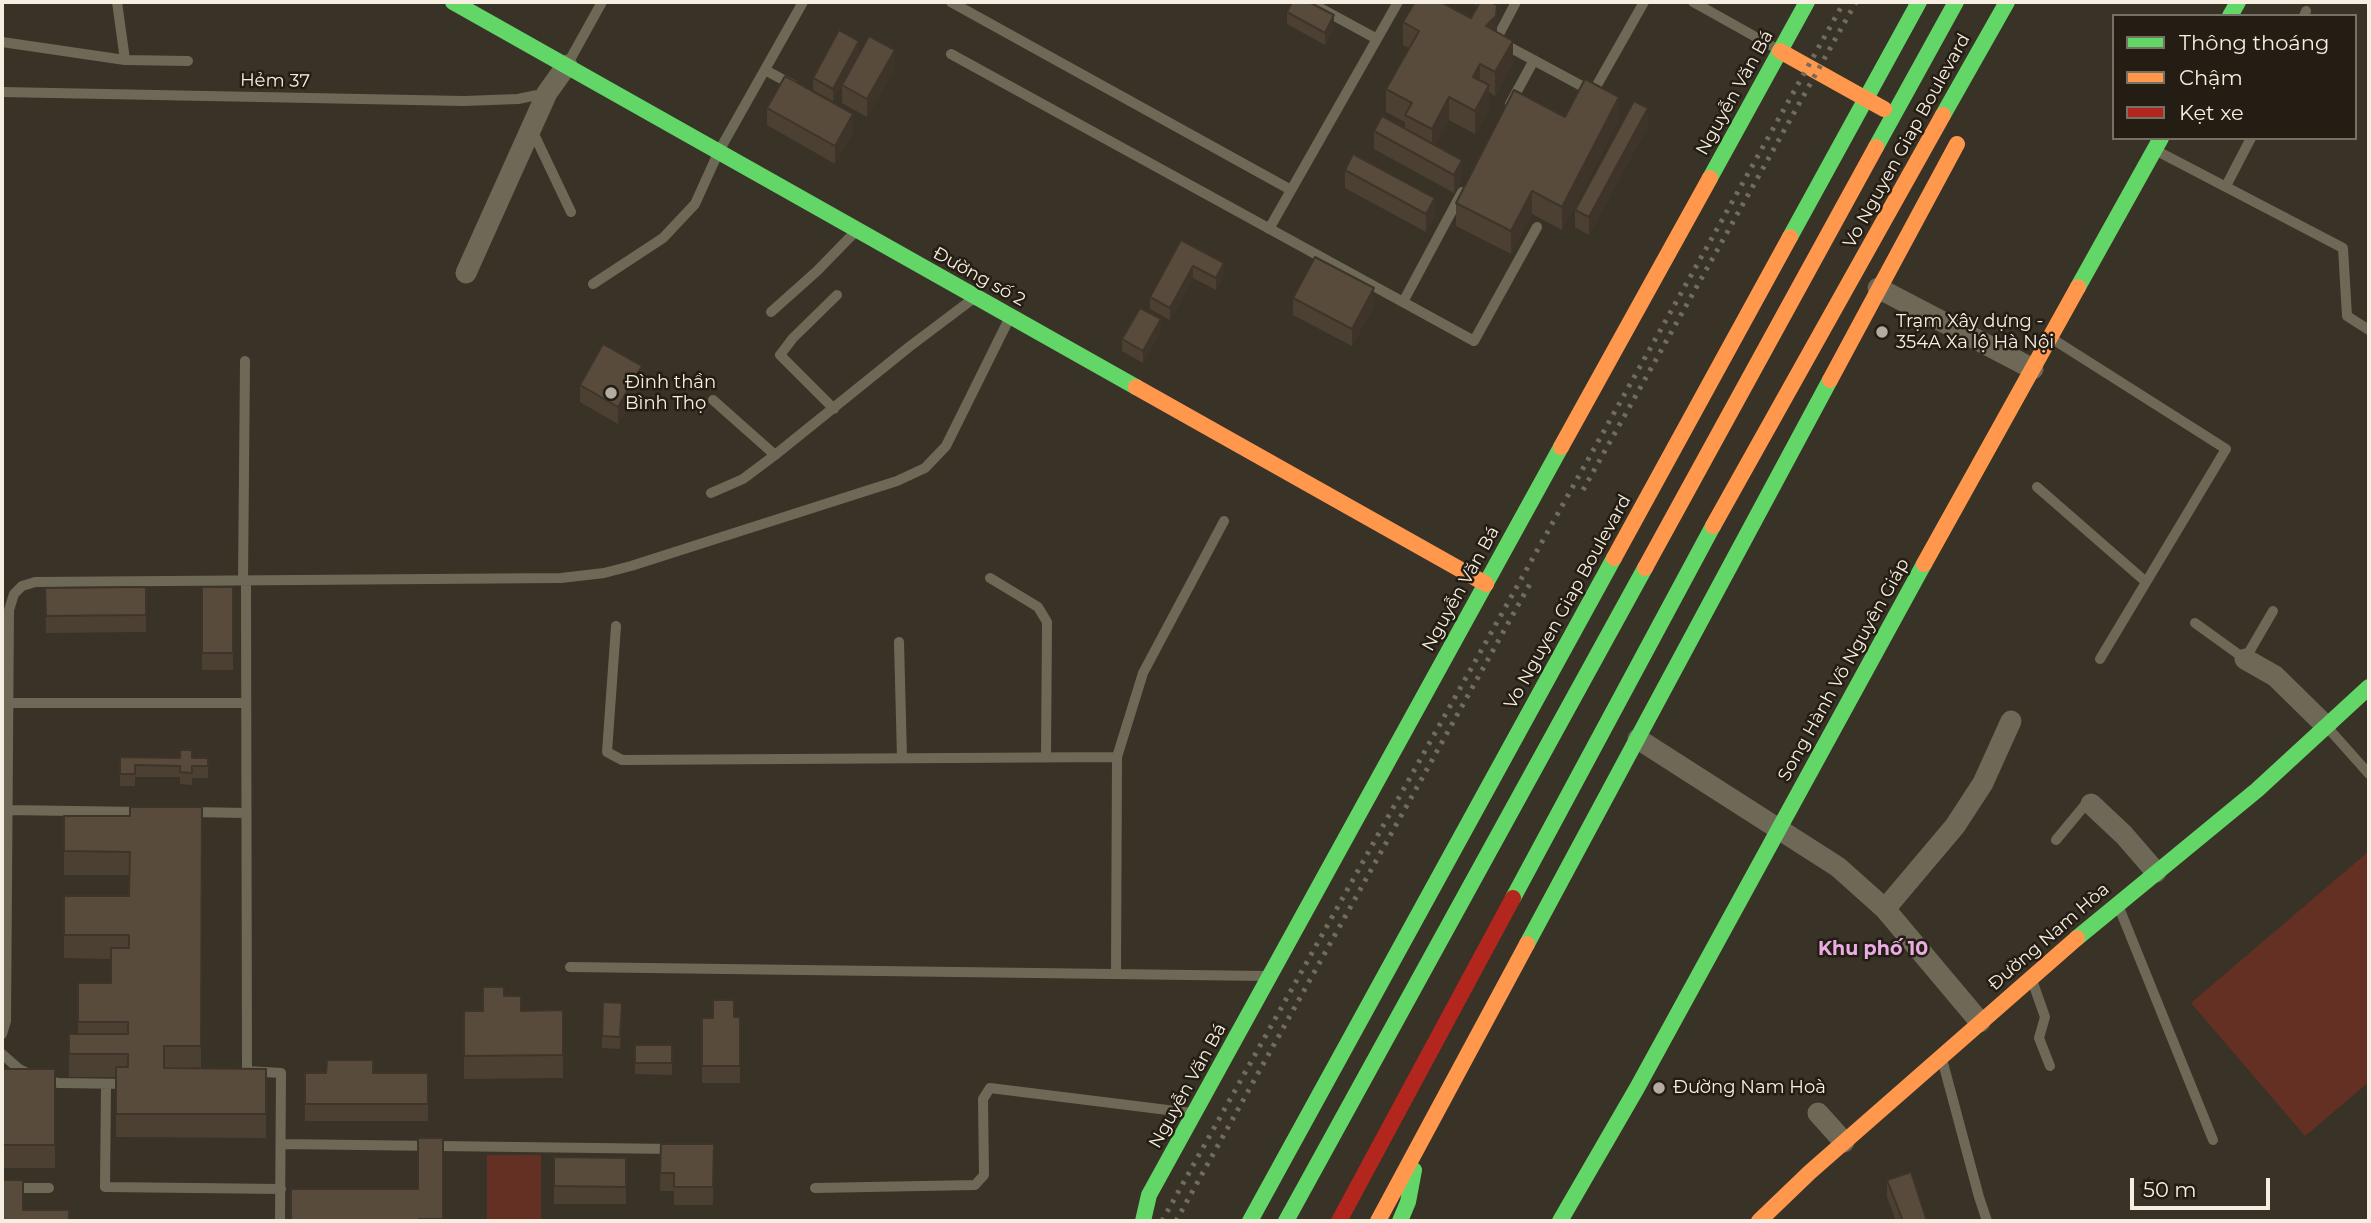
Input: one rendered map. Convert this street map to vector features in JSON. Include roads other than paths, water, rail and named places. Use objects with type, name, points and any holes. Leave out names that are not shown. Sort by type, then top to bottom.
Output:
[{"type":"main road","name":"Đường số 2","points":[[453,2],[1486,584]]},
{"type":"main road","name":"Nguyễn Văn Bá","points":[[1143,1221],[1149,1195],[1807,2]]},
{"type":"main road","name":"Vo Nguyen Giap Boulevard","points":[[1250,1221],[1919,2]]},
{"type":"main road","name":"Vo Nguyen Giap Boulevard","points":[[1286,1221],[1955,2]]},
{"type":"main road","name":"Vo Nguyen Giap Boulevard","points":[[1339,1221],[1717,518],[2007,2]]},
{"type":"main road","points":[[1780,51],[1894,114]]},
{"type":"main road","points":[[1378,1221],[1878,288],[1965,131]]},
{"type":"main road","name":"Song Hành Võ Nguyên Giáp","points":[[1560,1221],[1637,1087],[2158,144]]},
{"type":"main road","name":"Đường Nam Hòa","points":[[1759,1221],[1980,1022],[2117,903],[2257,790],[2369,687]]},
{"type":"main road","points":[[1400,1221],[1412,1188],[1414,1154]]},
{"type":"main road","name":"Nguyễn Văn Bá","points":[[1130,1210],[1149,1195]]},
{"type":"street","points":[[466,273],[547,93],[567,65]]},
{"type":"street","points":[[1878,288],[2033,369]]},
{"type":"street","points":[[2245,659],[2275,676],[2326,726]]},
{"type":"street","points":[[1885,909],[1955,826],[1983,783],[2011,721]]},
{"type":"street","points":[[1638,738],[1838,867],[1885,909],[1980,1022]]},
{"type":"street","points":[[2091,804],[2124,835],[2156,872]]},
{"type":"street","points":[[1818,1113],[1844,1142]]},
{"type":"lane","points":[[117,2],[125,60]]},
{"type":"lane","points":[[567,65],[602,2]]},
{"type":"lane","points":[[593,284],[663,237],[685,215],[702,189],[719,151],[803,2]]},
{"type":"lane","points":[[951,2],[1291,190]]},
{"type":"lane","points":[[1308,2],[1377,39]]},
{"type":"lane","points":[[1269,229],[1398,2]]},
{"type":"lane","points":[[1496,40],[1516,2]]},
{"type":"lane","points":[[1485,33],[1593,92],[1644,2]]},
{"type":"lane","points":[[1693,2],[1780,51]]},
{"type":"lane","points":[[2,42],[125,60],[188,61]]},
{"type":"lane","points":[[951,54],[1474,341],[1537,227]]},
{"type":"lane","points":[[1508,108],[1534,60]]},
{"type":"lane","points":[[765,70],[800,89]]},
{"type":"lane","name":"Hẻm 37","points":[[2,92],[464,102],[517,99],[547,93]]},
{"type":"lane","points":[[532,130],[571,212]]},
{"type":"lane","points":[[2226,186],[2250,140]]},
{"type":"lane","points":[[2158,144],[2226,186],[2343,248],[2347,316],[2369,330]]},
{"type":"lane","points":[[1403,302],[1468,181]]},
{"type":"lane","points":[[771,312],[857,230]]},
{"type":"lane","points":[[834,409],[780,355],[793,338],[837,295]]},
{"type":"lane","points":[[710,494],[743,478],[775,456],[909,347],[970,301],[978,298]]},
{"type":"lane","points":[[2,1034],[6,1021],[9,610],[14,594],[22,586],[35,582],[538,579],[604,573],[897,481],[925,468],[946,446],[1010,316]]},
{"type":"lane","points":[[2051,338],[2226,449],[2100,659]]},
{"type":"lane","points":[[245,361],[247,1071],[281,1073],[280,1221]]},
{"type":"lane","points":[[713,400],[775,456]]},
{"type":"lane","points":[[2037,487],[2146,582]]},
{"type":"lane","points":[[1116,974],[1117,757],[1143,673],[1224,521]]},
{"type":"lane","points":[[990,578],[1038,607],[1047,622],[1046,757]]},
{"type":"lane","points":[[2195,623],[2245,659],[2273,611]]},
{"type":"lane","points":[[616,626],[607,752],[622,760],[1117,757]]},
{"type":"lane","points":[[900,642],[902,758]]},
{"type":"lane","points":[[9,703],[246,703]]},
{"type":"lane","points":[[2326,726],[2369,774]]},
{"type":"lane","points":[[2056,840],[2085,805],[2091,804]]},
{"type":"lane","points":[[8,810],[148,812]]},
{"type":"lane","points":[[176,812],[246,813]]},
{"type":"lane","points":[[2117,903],[2213,1140]]},
{"type":"lane","points":[[570,967],[1270,976]]},
{"type":"lane","points":[[2031,978],[2045,1017],[2039,1038],[2050,1066]]},
{"type":"lane","points":[[2,1054],[19,1069],[44,1081],[147,1085]]},
{"type":"lane","points":[[1941,1057],[1987,1221]]},
{"type":"lane","points":[[106,1084],[105,1187],[281,1189]]},
{"type":"lane","points":[[268,1086],[281,1087]]},
{"type":"lane","points":[[815,1188],[975,1185],[984,1175],[983,1099],[990,1087],[1194,1113]]},
{"type":"lane","points":[[281,1144],[691,1149]]},
{"type":"lane","points":[[2,1188],[49,1188]]},
{"type":"railway","points":[[1162,1221],[1844,2]]},
{"type":"railway","points":[[1583,490],[1856,2]]},
{"type":"railway","points":[[1176,1221],[1531,582]]},
{"type":"place","name":"Trạm Xây dựng - 354A Xa lộ Hà Nội","points":[[1882,332]]},
{"type":"place","name":"Đình thần Bình Thọ","points":[[611,393]]},
{"type":"place","name":"Đường Nam Hoà","points":[[1659,1088]]},
{"type":"district","name":"Khu phố 10","points":[[1873,949]]}]
